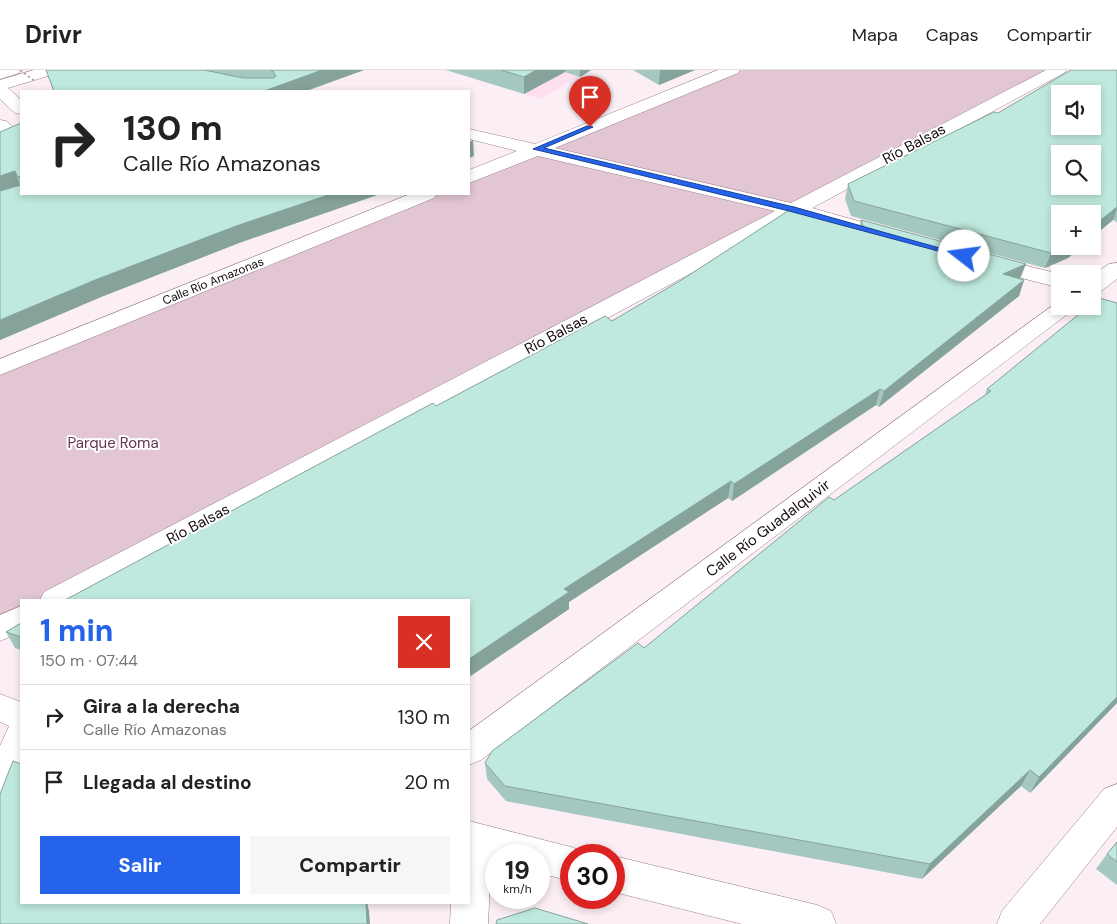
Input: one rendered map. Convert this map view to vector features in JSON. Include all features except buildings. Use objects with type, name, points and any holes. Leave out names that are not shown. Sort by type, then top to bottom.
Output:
[{"type":"street","points":[[20,108],[3,83],[52,70]]},
{"type":"street","points":[[470,176],[732,70]]},
{"type":"street","name":"Río Balsas","points":[[57,599],[791,209],[1058,70]]},
{"type":"street","points":[[0,125],[10,134],[20,130]]},
{"type":"street","points":[[470,134],[791,209],[916,243]]},
{"type":"street","name":"Calle Río Amazonas","points":[[0,368],[424,195]]},
{"type":"street","points":[[964,256],[1051,279]]},
{"type":"street","points":[[1101,282],[1117,269]]},
{"type":"street","points":[[1101,292],[1117,297]]},
{"type":"street","name":"Calle Río Guadalquivir","points":[[470,749],[1055,315]]},
{"type":"street","points":[[0,629],[20,619]]},
{"type":"street","points":[[0,708],[20,716]]},
{"type":"street","points":[[0,788],[20,738]]},
{"type":"street","points":[[1016,924],[1117,800]]},
{"type":"street","points":[[470,882],[471,839],[492,844]]},
{"type":"street","points":[[625,877],[817,924]]},
{"type":"street","points":[[469,904],[469,924]]},
{"type":"path","points":[[20,70],[36,82]]},
{"type":"shaded area","points":[[446,70],[589,70],[541,99]]},
{"type":"green space","name":"Parque Roma","points":[[734,70],[1059,70],[57,599],[20,599],[20,619],[0,629],[0,369],[425,195],[470,195],[470,177]]},
{"type":"route","points":[[590,127],[536,149],[791,209],[964,256]]}]
